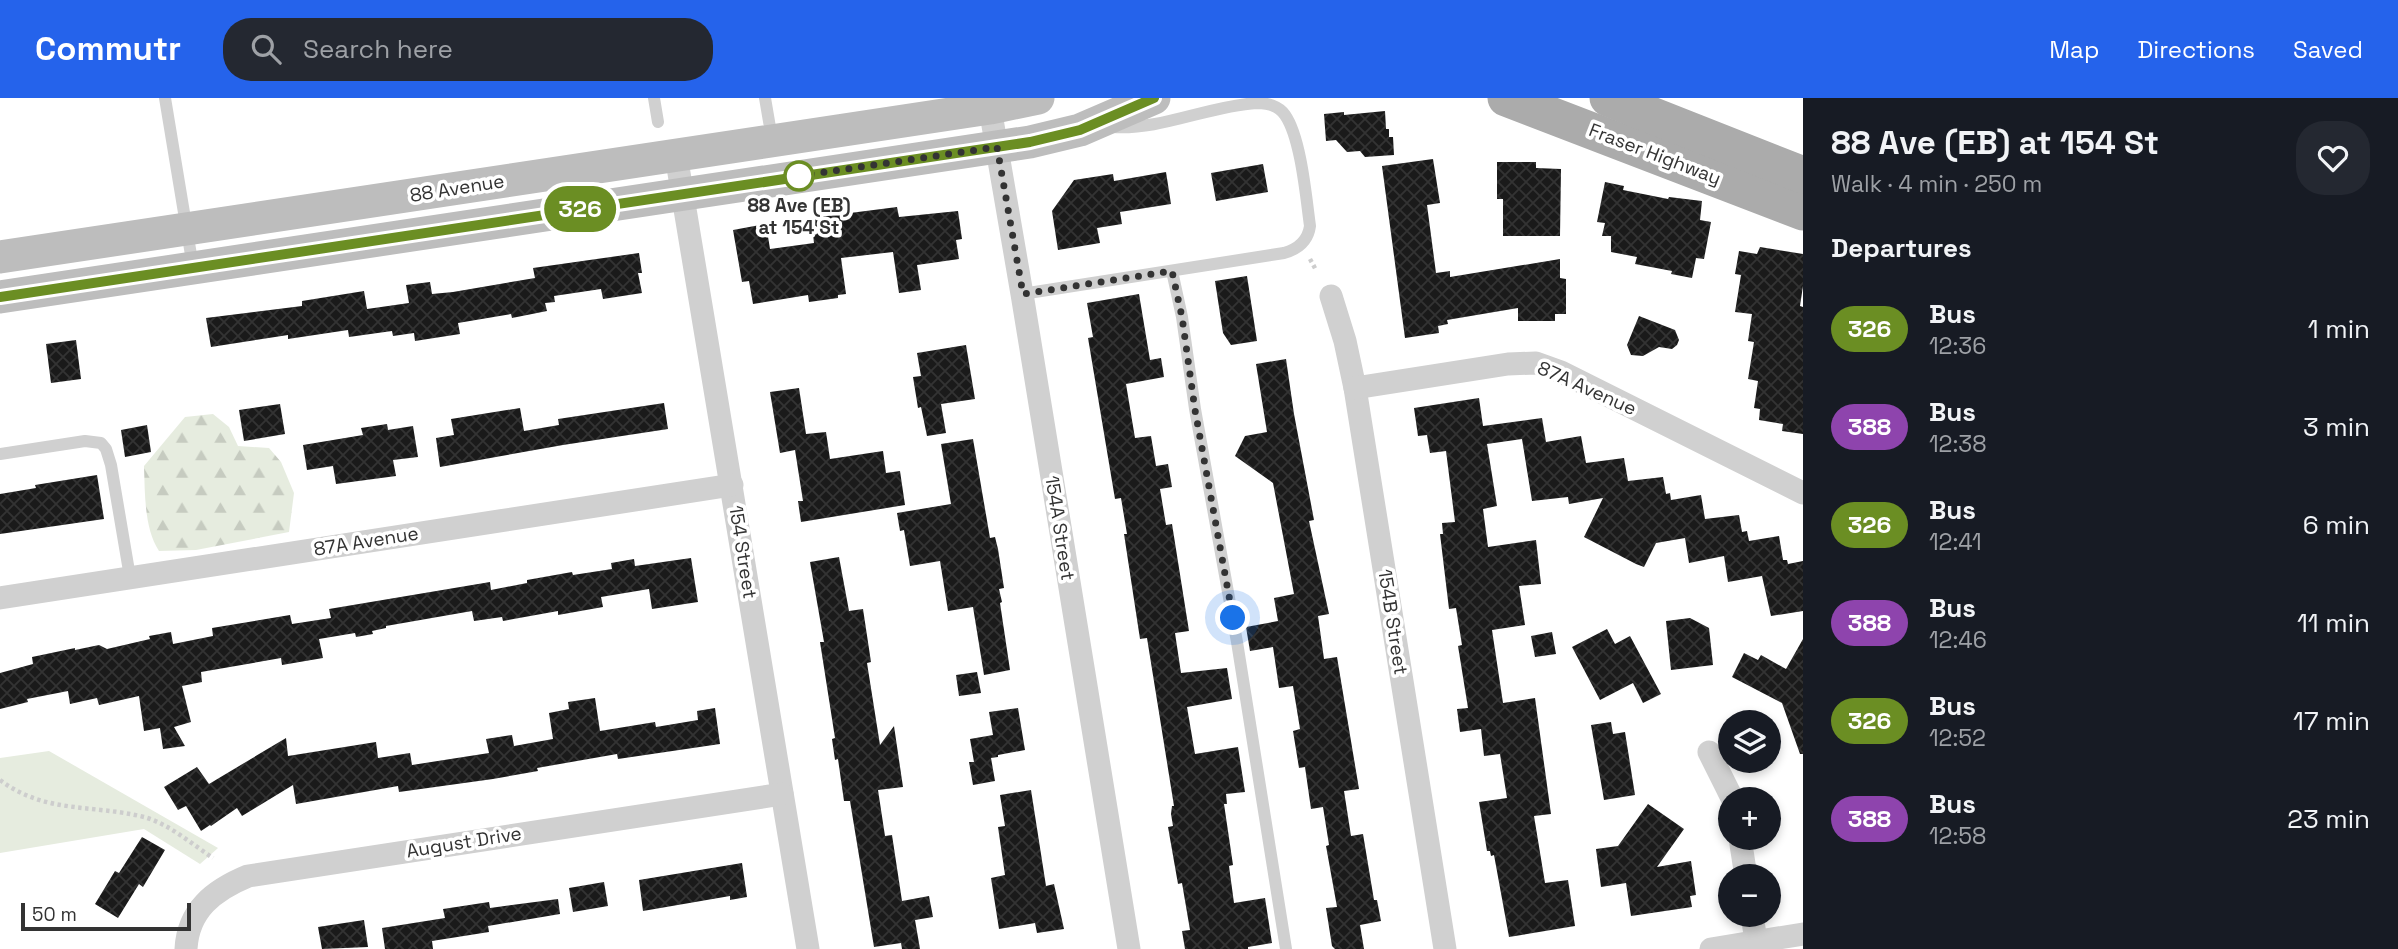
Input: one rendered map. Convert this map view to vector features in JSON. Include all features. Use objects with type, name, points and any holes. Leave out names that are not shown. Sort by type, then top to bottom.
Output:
[{"type":"main road","name":"88 Avenue","points":[[0,297],[682,194],[976,125],[1038,98]]},
{"type":"main road","name":"Fraser Highway","points":[[1506,98],[1803,212]]},
{"type":"main road","name":"Fraser Highway","points":[[1608,98],[1803,175]]},
{"type":"main road","name":"88 Avenue","points":[[0,257],[772,140],[976,125],[1047,139],[1161,105]]},
{"type":"street","name":"154A Street","points":[[976,125],[1023,294],[1129,949]]},
{"type":"street","name":"154 Street","points":[[676,155],[808,949]]},
{"type":"street","name":"154B Street","points":[[1331,296],[1345,341],[1355,388],[1445,949]]},
{"type":"street","name":"87A Avenue","points":[[1355,388],[1508,364],[1536,363],[1561,372],[1803,493]]},
{"type":"street","name":"87A Avenue","points":[[0,598],[732,485]]},
{"type":"street","points":[[1709,752],[1726,787]]},
{"type":"street","name":"August Drive","points":[[186,949],[187,934],[204,902],[230,883],[248,876],[782,794]]},
{"type":"street","points":[[1754,927],[1756,941]]},
{"type":"street","points":[[1711,949],[1803,934]]},
{"type":"lane","points":[[165,98],[192,267]]},
{"type":"lane","points":[[654,98],[658,122]]},
{"type":"lane","points":[[765,98],[772,140]]},
{"type":"lane","points":[[1023,294],[1284,253],[1294,250],[1308,236],[1310,226],[1294,136],[1287,117],[1280,109],[1257,103],[1161,105]]},
{"type":"lane","points":[[1172,271],[1237,642],[1286,949]]},
{"type":"lane","points":[[0,454],[85,441],[101,443],[111,465],[130,578]]},
{"type":"path","points":[[0,780],[23,795],[49,804],[133,815],[155,821],[213,858]]},
{"type":"green space","points":[[213,414],[229,427],[238,446],[269,448],[281,462],[294,493],[289,532],[196,550],[159,551],[148,521],[144,466],[185,417]]},
{"type":"green space","points":[[49,751],[218,848],[200,864],[144,829],[0,853],[0,758]]},
{"type":"building","points":[[1385,111],[1386,129],[1389,129],[1389,137],[1393,137],[1394,155],[1365,157],[1360,151],[1347,152],[1336,140],[1326,141],[1324,114]]},
{"type":"building","points":[[1433,159],[1440,203],[1427,205],[1436,273],[1450,271],[1450,277],[1560,259],[1560,278],[1566,279],[1566,314],[1555,314],[1555,321],[1518,321],[1518,308],[1447,320],[1448,324],[1438,326],[1439,333],[1405,338],[1382,166]]},
{"type":"building","points":[[1497,162],[1536,162],[1536,168],[1561,169],[1560,236],[1503,236],[1503,199],[1497,199]]},
{"type":"building","points":[[1263,164],[1268,192],[1216,201],[1211,173]]},
{"type":"building","points":[[1166,172],[1171,204],[1120,212],[1122,224],[1097,228],[1100,243],[1058,250],[1052,211],[1074,180],[1113,174],[1114,181]]},
{"type":"building","points":[[1605,182],[1624,186],[1623,190],[1668,199],[1702,201],[1700,220],[1711,222],[1704,259],[1696,258],[1692,278],[1635,264],[1637,257],[1611,252],[1611,236],[1602,236],[1605,223],[1597,222]]},
{"type":"building","points":[[897,207],[899,217],[958,211],[962,239],[956,240],[959,259],[917,265],[921,290],[899,293],[893,252],[841,258],[846,294],[838,295],[838,298],[809,302],[808,295],[753,304],[749,281],[742,282],[733,230],[766,224],[770,249],[814,243],[811,218]]},
{"type":"building","points":[[1760,247],[1803,254],[1800,306],[1803,307],[1803,434],[1782,431],[1783,424],[1759,420],[1760,409],[1754,408],[1758,381],[1748,379],[1754,342],[1748,341],[1752,314],[1735,312],[1741,275],[1735,274],[1739,251],[1757,254]]},
{"type":"building","points":[[639,253],[642,273],[638,273],[642,293],[603,299],[601,289],[554,296],[555,302],[545,303],[547,311],[512,318],[511,314],[458,323],[460,334],[415,341],[414,333],[393,336],[392,331],[349,337],[348,330],[288,339],[288,335],[211,347],[206,318],[302,306],[302,301],[364,291],[367,309],[409,303],[406,285],[430,282],[432,294],[453,292],[535,278],[533,268]]},
{"type":"building","points":[[1247,276],[1257,341],[1231,345],[1223,333],[1215,281]]},
{"type":"building","points":[[1139,294],[1150,360],[1161,358],[1164,377],[1126,384],[1135,438],[1151,436],[1156,466],[1168,464],[1172,487],[1160,489],[1166,525],[1172,524],[1189,631],[1175,633],[1181,673],[1227,668],[1232,699],[1187,707],[1195,754],[1238,747],[1245,792],[1226,794],[1227,804],[1224,804],[1233,865],[1229,866],[1234,903],[1265,898],[1272,943],[1248,949],[1185,949],[1182,931],[1190,930],[1182,883],[1178,884],[1168,827],[1173,826],[1171,814],[1174,806],[1147,638],[1140,639],[1121,498],[1115,499],[1088,338],[1093,337],[1087,303]]},
{"type":"building","points":[[1639,316],[1675,330],[1679,340],[1677,345],[1672,349],[1659,347],[1643,356],[1631,355],[1627,345]]},
{"type":"building","points":[[76,340],[81,379],[51,383],[46,344]]},
{"type":"building","points":[[966,345],[975,399],[941,404],[946,433],[927,436],[921,407],[918,408],[913,377],[921,376],[917,353]]},
{"type":"building","points":[[1286,359],[1314,520],[1309,521],[1329,614],[1318,616],[1324,659],[1337,657],[1359,789],[1344,791],[1351,836],[1363,834],[1374,900],[1377,900],[1381,921],[1360,925],[1364,949],[1335,949],[1332,946],[1326,908],[1337,907],[1326,846],[1329,845],[1323,807],[1311,809],[1305,767],[1299,768],[1293,731],[1300,729],[1293,686],[1279,688],[1273,647],[1250,651],[1246,627],[1278,621],[1274,598],[1294,594],[1273,483],[1235,456],[1245,436],[1267,432],[1256,364]]},
{"type":"building","points":[[799,388],[806,434],[826,432],[830,459],[883,451],[886,473],[900,471],[905,505],[801,522],[798,501],[803,501],[795,450],[780,453],[770,392]]},
{"type":"building","points":[[1479,398],[1483,426],[1542,418],[1546,442],[1581,436],[1586,463],[1624,458],[1628,481],[1663,477],[1666,494],[1670,493],[1671,500],[1701,495],[1705,519],[1739,515],[1742,532],[1747,531],[1749,541],[1779,536],[1783,560],[1787,560],[1788,564],[1803,561],[1803,611],[1771,616],[1762,576],[1728,582],[1724,556],[1689,563],[1685,538],[1656,543],[1644,567],[1636,564],[1584,537],[1603,498],[1569,504],[1568,497],[1532,501],[1522,439],[1487,444],[1497,506],[1483,509],[1488,547],[1536,540],[1541,584],[1519,586],[1525,625],[1492,630],[1503,703],[1535,698],[1551,814],[1534,816],[1545,883],[1568,880],[1575,926],[1509,937],[1494,855],[1491,856],[1490,851],[1487,851],[1479,802],[1507,798],[1500,754],[1484,756],[1481,729],[1460,732],[1457,709],[1468,708],[1458,646],[1462,645],[1456,608],[1449,609],[1440,534],[1443,534],[1442,523],[1455,522],[1446,451],[1430,453],[1427,435],[1418,436],[1414,408]]},
{"type":"building","points":[[664,403],[668,429],[440,467],[436,438],[454,435],[451,419],[520,408],[524,431],[559,425],[558,419]]},
{"type":"building","points":[[280,404],[285,434],[244,441],[239,410]]},
{"type":"building","points":[[387,424],[388,430],[413,426],[418,457],[393,460],[396,476],[336,484],[333,466],[307,470],[303,445],[363,435],[361,428]]},
{"type":"building","points":[[147,425],[151,452],[125,457],[121,430]]},
{"type":"building","points":[[973,439],[990,538],[995,537],[998,549],[1004,588],[999,589],[1000,603],[1010,670],[984,675],[973,607],[948,611],[940,561],[910,566],[904,530],[900,531],[897,513],[951,504],[941,444]]},
{"type":"building","points":[[97,475],[104,519],[0,534],[0,494],[36,488],[35,485]]},
{"type":"building","points":[[839,557],[849,611],[863,609],[871,662],[867,663],[880,745],[894,726],[903,787],[878,790],[885,836],[892,835],[902,901],[929,896],[933,917],[915,920],[920,949],[902,949],[901,943],[874,947],[850,801],[844,801],[838,759],[835,760],[832,739],[835,738],[820,642],[824,642],[810,562]]},
{"type":"building","points":[[691,558],[698,602],[652,609],[649,589],[601,597],[603,607],[558,615],[558,611],[503,621],[502,617],[474,621],[472,611],[386,626],[372,631],[373,634],[356,637],[355,633],[319,639],[323,658],[282,665],[281,658],[201,672],[202,682],[182,686],[191,722],[174,727],[185,746],[163,749],[160,728],[144,731],[139,696],[99,705],[97,698],[70,704],[68,691],[27,699],[28,702],[0,709],[0,673],[33,664],[32,657],[99,645],[107,649],[171,632],[173,644],[213,636],[212,628],[290,615],[292,624],[331,618],[329,609],[490,582],[491,590],[572,572],[573,575],[612,569],[611,563],[634,559],[635,566]]},
{"type":"building","points":[[1690,618],[1709,628],[1713,665],[1671,670],[1666,621]]},
{"type":"building","points":[[1607,629],[1615,644],[1630,636],[1661,694],[1643,703],[1633,683],[1600,700],[1572,647]]},
{"type":"building","points":[[1552,632],[1556,654],[1535,657],[1531,636]]},
{"type":"building","points":[[1803,639],[1803,754],[1800,754],[1782,703],[1732,677],[1744,653],[1758,660],[1761,655],[1786,669]]},
{"type":"building","points":[[977,672],[981,693],[959,696],[956,675]]},
{"type":"building","points":[[595,698],[600,731],[655,722],[656,727],[698,720],[697,711],[715,708],[720,744],[618,759],[617,754],[493,779],[399,792],[398,786],[296,804],[293,785],[242,816],[237,808],[201,831],[186,806],[178,810],[164,787],[197,767],[209,784],[286,738],[288,756],[376,742],[378,758],[410,753],[412,765],[489,753],[486,739],[512,735],[514,746],[553,739],[549,713],[569,709],[568,702]]},
{"type":"building","points":[[1018,708],[1025,750],[991,758],[995,781],[973,785],[969,762],[974,762],[970,739],[993,735],[989,712]]},
{"type":"building","points":[[1611,722],[1613,734],[1625,732],[1635,795],[1604,800],[1591,725]]},
{"type":"building","points":[[1031,790],[1046,886],[1054,884],[1064,929],[1037,933],[1035,923],[999,929],[991,878],[1005,875],[998,827],[1005,826],[1000,795]]},
{"type":"building","points":[[1648,804],[1684,829],[1657,867],[1691,861],[1696,895],[1690,896],[1692,907],[1631,916],[1626,883],[1601,887],[1596,849],[1618,846]]},
{"type":"building","points":[[142,837],[165,850],[143,887],[139,884],[118,918],[95,904],[115,871],[119,873]]},
{"type":"building","points":[[742,863],[747,897],[730,900],[730,896],[643,911],[639,880]]},
{"type":"building","points":[[604,882],[608,906],[573,912],[569,888]]},
{"type":"building","points":[[558,899],[560,914],[488,926],[489,932],[432,941],[433,949],[385,949],[382,928],[445,918],[443,909],[489,902],[490,908]]},
{"type":"building","points":[[364,920],[368,947],[322,949],[318,927]]},
{"type":"bus line","name":"326","points":[[0,297],[1030,142],[1080,130],[1154,98]]},
{"type":"place","name":"88 Ave (EB) at 154 St","points":[[799,176]]},
{"type":"route","points":[[799,176],[997,147],[1023,294],[1172,271],[1233,618]]}]
